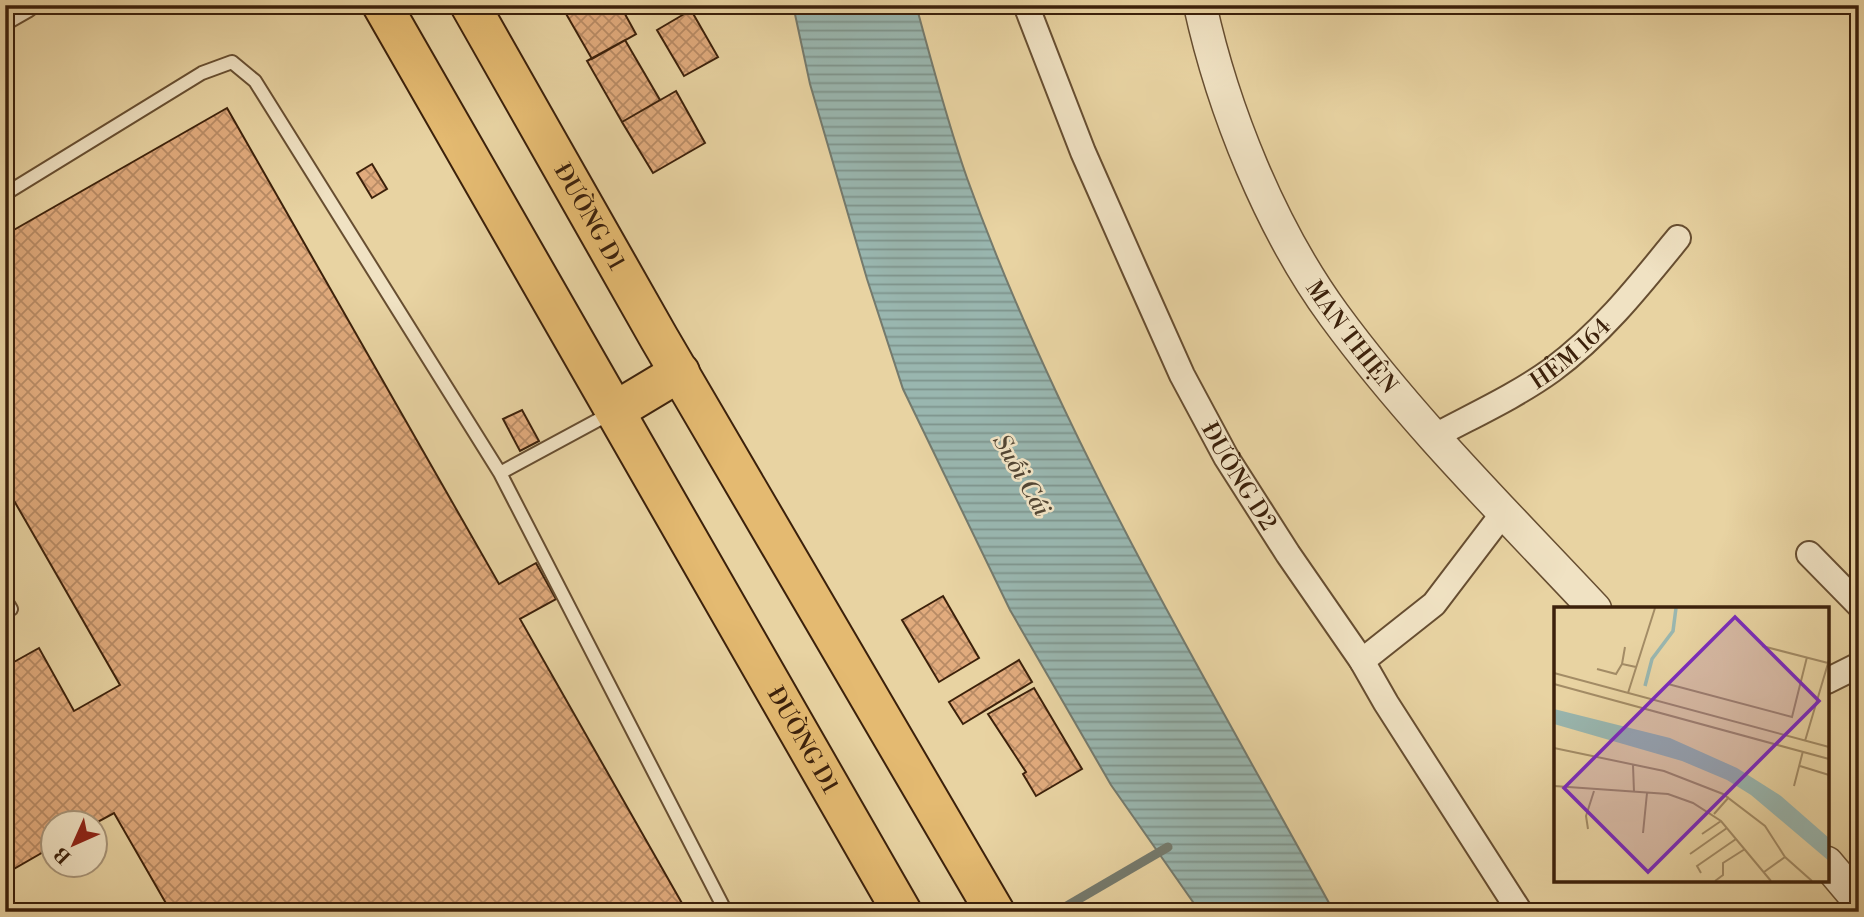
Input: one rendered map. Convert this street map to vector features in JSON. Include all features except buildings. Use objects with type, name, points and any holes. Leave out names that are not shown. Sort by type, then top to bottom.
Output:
[{"type":"main road","points":[[360,5],[517,285],[554,305]]},
{"type":"main road","name":"ĐƯỜNG D1","points":[[382,5],[902,912]]},
{"type":"main road","name":"ĐƯỜNG D1","points":[[470,5],[680,372],[995,912]]},
{"type":"main road","points":[[615,411],[680,372]]},
{"type":"main road","name":"ĐƯỜNG D1","points":[[663,496],[665,543],[881,912]]},
{"type":"street","points":[[5,16],[26,5]]},
{"type":"street","name":"ĐƯỜNG D2","points":[[1026,5],[1083,152],[1182,375],[1233,468],[1362,661],[1520,912]]},
{"type":"street","name":"MAN THIỆN","points":[[1200,5],[1209,44],[1234,118],[1282,231],[1334,315],[1435,436],[1593,607]]},
{"type":"street","name":"HẺM 164","points":[[1435,436],[1519,392],[1578,350],[1610,320],[1678,239]]},
{"type":"street","points":[[1362,661],[1434,604],[1504,512]]},
{"type":"street","points":[[1809,554],[1859,605]]},
{"type":"street","points":[[1829,680],[1859,665]]},
{"type":"street","points":[[1829,865],[1859,901]]},
{"type":"lane","points":[[5,194],[202,73],[233,62],[255,80],[500,473],[726,912]]},
{"type":"lane","points":[[500,473],[615,411]]},
{"type":"water","name":"Suối Cái","points":[[793,5],[916,5],[967,178],[1004,274],[1045,368],[1136,552],[1334,912],[1200,912],[1111,785],[1010,610],[903,389],[867,279],[810,84]]},
{"type":"waterway","points":[[1060,910],[1168,847]]}]
